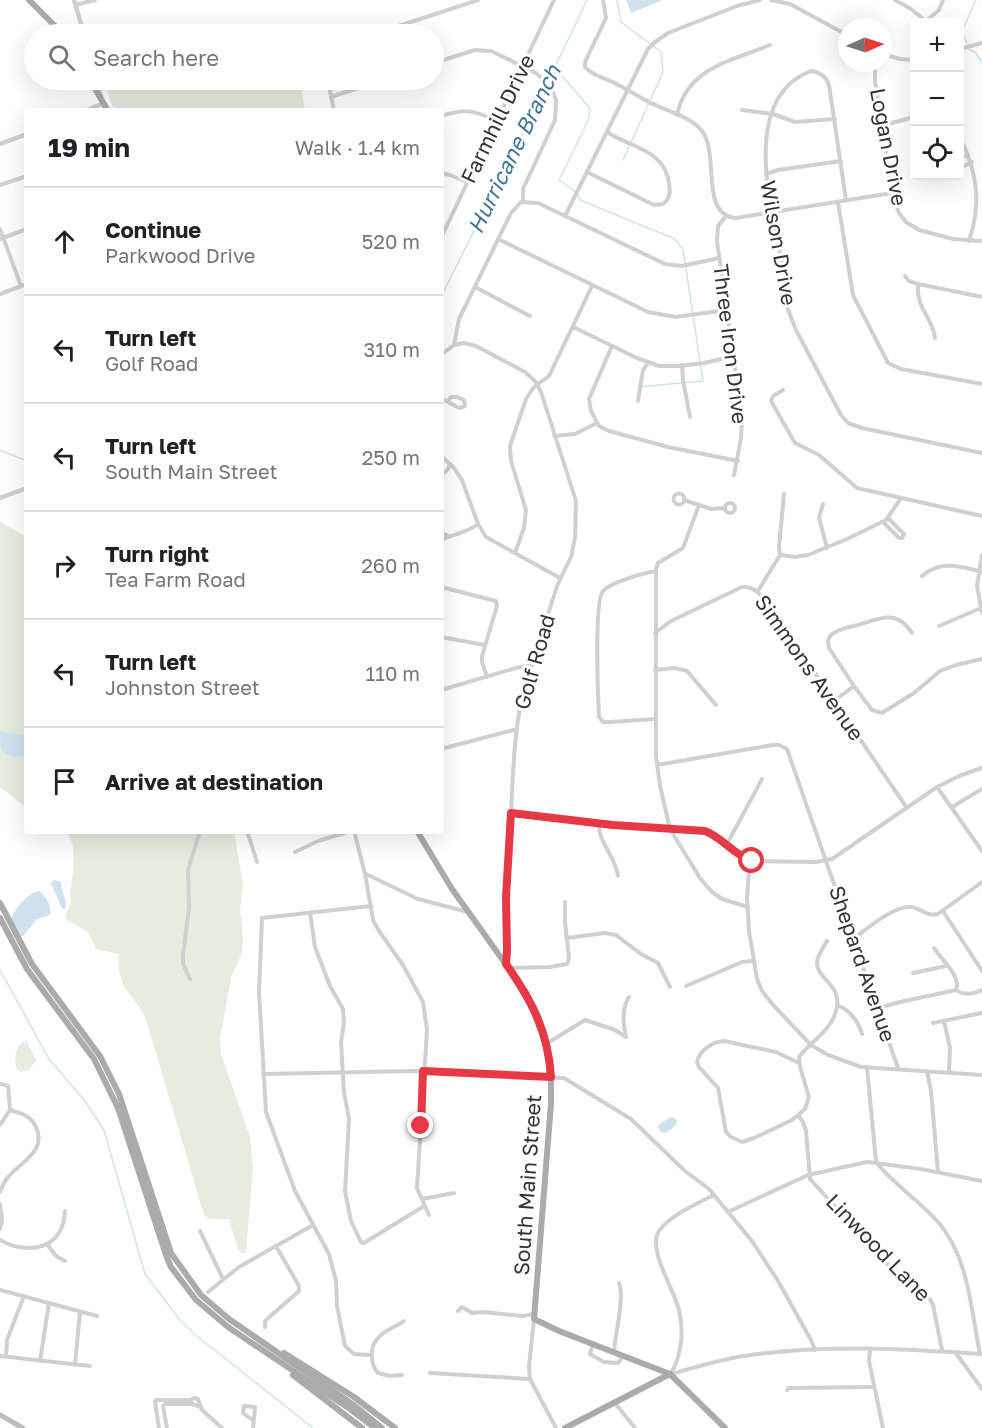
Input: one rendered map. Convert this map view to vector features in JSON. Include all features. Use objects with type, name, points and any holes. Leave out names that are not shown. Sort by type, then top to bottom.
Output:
[{"type":"main road","points":[[29,0],[53,24]]},
{"type":"main road","points":[[96,90],[106,108]]},
{"type":"main road","name":"South Main Street","points":[[419,834],[438,867],[527,994],[546,1044],[551,1077],[543,1229],[535,1316]]},
{"type":"main road","points":[[0,903],[32,964],[100,1056],[119,1094],[171,1267],[196,1300],[228,1327],[375,1428]]},
{"type":"main road","points":[[0,918],[27,969],[94,1059],[113,1098],[168,1254],[201,1295],[382,1428]]},
{"type":"main road","points":[[535,1316],[592,1343],[670,1374],[725,1428]]},
{"type":"main road","points":[[249,1332],[326,1379],[395,1428]]},
{"type":"main road","points":[[267,1354],[362,1428]]},
{"type":"main road","points":[[565,1428],[670,1374]]},
{"type":"main road","points":[[0,1415],[23,1428]]},
{"type":"main road","points":[[571,1428],[579,1422]]},
{"type":"street","points":[[81,24],[75,3],[95,0]]},
{"type":"street","points":[[405,24],[478,0]]},
{"type":"street","name":"Farmhill Drive","points":[[444,232],[554,0]]},
{"type":"street","points":[[603,0],[606,18],[585,62],[585,67],[696,126],[708,141],[713,193],[718,208],[726,216],[736,218],[892,193]]},
{"type":"street","points":[[565,216],[645,53],[663,36],[737,6],[760,0]]},
{"type":"street","points":[[771,0],[790,4],[838,29]]},
{"type":"street","points":[[894,0],[911,9],[921,18]]},
{"type":"street","points":[[930,18],[939,10],[943,0]]},
{"type":"street","points":[[964,48],[982,43]]},
{"type":"street","points":[[677,116],[688,89],[702,74],[715,66],[770,45]]},
{"type":"street","points":[[444,60],[479,50],[497,53],[548,82],[555,96],[553,128],[523,189],[523,202]]},
{"type":"street","points":[[892,57],[910,60]]},
{"type":"street","name":"Wilson Drive","points":[[846,200],[842,161],[828,82],[817,72],[808,72],[790,84],[780,97],[765,145],[766,174],[789,313],[844,419],[852,425],[982,453]]},
{"type":"street","name":"Logan Drive","points":[[874,72],[892,193],[899,213],[912,227],[928,233],[969,241],[982,241]]},
{"type":"street","points":[[91,108],[103,102],[99,90]]},
{"type":"street","points":[[330,90],[333,108]]},
{"type":"street","points":[[331,97],[352,90]]},
{"type":"street","points":[[444,115],[470,110],[497,122]]},
{"type":"street","points":[[742,110],[773,114],[795,122],[835,119]]},
{"type":"street","points":[[882,128],[888,124],[910,118]]},
{"type":"street","points":[[587,172],[654,204],[663,204],[669,198],[667,171],[660,161],[607,132]]},
{"type":"street","points":[[0,144],[24,135]]},
{"type":"street","points":[[964,146],[976,176],[978,201],[969,241]]},
{"type":"street","points":[[964,156],[968,155]]},
{"type":"street","points":[[766,174],[778,170],[842,161]]},
{"type":"street","points":[[964,166],[972,162]]},
{"type":"street","points":[[444,174],[467,182]]},
{"type":"street","points":[[0,185],[24,177]]},
{"type":"street","points":[[454,345],[459,319],[513,209],[523,202],[538,203],[665,264],[682,266],[719,258]]},
{"type":"street","points":[[838,202],[853,295],[888,363],[901,369],[982,384]]},
{"type":"street","name":"Three Iron Drive","points":[[726,216],[721,220],[717,229],[719,258],[742,416],[738,461],[734,475]]},
{"type":"street","points":[[0,229],[21,286]]},
{"type":"street","points":[[2,238],[24,230]]},
{"type":"street","points":[[498,239],[592,286],[657,314],[687,316],[726,310]]},
{"type":"street","points":[[905,276],[909,281],[918,284],[982,297]]},
{"type":"street","points":[[918,284],[918,300],[934,331],[934,338]]},
{"type":"street","points":[[0,294],[24,285]]},
{"type":"street","points":[[514,554],[524,528],[526,510],[511,461],[510,446],[526,399],[537,384],[549,376],[592,286]]},
{"type":"street","points":[[475,287],[530,316]]},
{"type":"street","points":[[573,327],[648,363],[664,366],[682,366],[724,360],[734,356]]},
{"type":"street","points":[[444,353],[454,345],[464,343],[476,346],[518,367],[537,384]]},
{"type":"street","points":[[612,346],[589,399],[590,408],[597,423],[606,430],[630,437],[690,453],[738,461]]},
{"type":"street","points":[[638,401],[643,370],[648,363]]},
{"type":"street","points":[[682,366],[682,380],[690,417]]},
{"type":"street","name":"Golf Road","points":[[507,966],[506,897],[517,729],[522,697],[560,578],[574,548],[576,501],[537,384]]},
{"type":"street","points":[[783,390],[772,396],[771,401],[795,443],[819,455],[857,488],[982,516]]},
{"type":"street","points":[[554,436],[575,434],[597,423]]},
{"type":"street","points":[[444,459],[462,480],[478,524],[489,540],[560,578]]},
{"type":"street","points":[[444,473],[450,464]]},
{"type":"street","points":[[0,498],[24,489]]},
{"type":"street","points":[[758,591],[780,555],[784,494]]},
{"type":"street","points":[[780,555],[799,557],[827,548],[888,518],[901,498]]},
{"type":"street","points":[[684,500],[711,509],[725,508]]},
{"type":"street","points":[[823,504],[819,518],[827,548]]},
{"type":"street","points":[[699,506],[683,549],[657,566],[656,571],[657,765],[669,829],[700,878],[712,892],[722,899],[748,907]]},
{"type":"street","points":[[882,522],[899,538],[902,538],[904,534],[888,518]]},
{"type":"street","points":[[444,538],[478,524]]},
{"type":"street","points":[[444,534],[448,536]]},
{"type":"street","points":[[939,626],[981,610],[977,586],[982,555]]},
{"type":"street","points":[[922,576],[928,571],[946,565],[981,571]]},
{"type":"street","points":[[655,719],[603,722],[599,717],[599,599],[609,586],[656,571]]},
{"type":"street","name":"Simmons Avenue","points":[[656,633],[671,621],[742,587],[749,586],[758,591],[907,808]]},
{"type":"street","points":[[444,588],[496,601],[497,606],[482,662],[487,677]]},
{"type":"street","points":[[912,633],[900,620],[885,617],[830,636],[829,648],[872,710],[882,713],[914,693],[940,671],[956,664],[982,659]]},
{"type":"street","points":[[444,638],[485,645]]},
{"type":"street","points":[[444,689],[532,665]]},
{"type":"street","points":[[655,669],[675,668],[687,671],[716,705]]},
{"type":"street","points":[[834,701],[854,686]]},
{"type":"street","points":[[444,748],[517,729]]},
{"type":"street","name":"Shepard Avenue","points":[[657,765],[779,745],[789,753],[898,1068]]},
{"type":"street","points":[[511,813],[599,824],[705,831],[716,835],[750,861],[816,862],[836,856],[937,787],[982,768]]},
{"type":"street","points":[[727,844],[762,779]]},
{"type":"street","points":[[937,787],[982,851]]},
{"type":"street","points":[[952,807],[982,789]]},
{"type":"street","points":[[599,824],[600,834],[611,854],[618,876]]},
{"type":"street","points":[[190,979],[183,964],[189,908],[188,870],[199,834]]},
{"type":"street","points":[[248,834],[257,862]]},
{"type":"street","points":[[294,852],[318,841],[342,834]]},
{"type":"street","points":[[353,834],[365,874],[376,927],[404,965],[423,1002],[427,1030],[417,1188],[429,1215]]},
{"type":"street","points":[[750,861],[748,907],[752,961],[757,979],[766,996],[812,1045],[834,1058],[867,1067],[982,1075]]},
{"type":"street","points":[[365,874],[418,899],[469,912]]},
{"type":"street","points":[[853,939],[900,908],[911,907],[933,915],[943,911],[982,882]]},
{"type":"street","points":[[507,966],[566,965],[569,959],[565,902]]},
{"type":"street","points":[[370,906],[262,918],[259,992],[266,1112],[296,1191],[329,1254],[336,1281],[337,1306],[345,1346],[354,1354],[372,1355]]},
{"type":"street","points":[[943,911],[982,971]]},
{"type":"street","points":[[310,912],[315,947],[330,986],[343,1009],[344,1023],[341,1042],[344,1092],[349,1119],[345,1191],[351,1221],[361,1242],[366,1242],[424,1206]]},
{"type":"street","points":[[567,938],[605,933],[615,935],[658,963],[670,987]]},
{"type":"street","points":[[799,1063],[776,1052],[724,1041],[717,1042],[700,1053],[697,1062],[718,1088],[725,1130],[736,1140],[748,1141],[799,1116],[807,1106],[809,1097],[799,1063],[800,1056],[833,1019],[837,1005],[835,992],[818,967],[817,961],[827,941]]},
{"type":"street","points":[[934,948],[956,976],[958,986],[956,990]]},
{"type":"street","points":[[686,986],[742,962],[752,961]]},
{"type":"street","points":[[913,973],[945,964]]},
{"type":"street","points":[[878,1008],[956,990]]},
{"type":"street","points":[[956,990],[961,994],[982,990]]},
{"type":"street","points":[[546,1044],[585,1020],[615,1030],[627,1037],[624,1024],[625,1007],[629,996]]},
{"type":"street","points":[[837,1005],[848,1010],[859,1024],[862,1034]]},
{"type":"street","points":[[933,1023],[982,1013]]},
{"type":"street","points":[[944,1021],[950,1048],[949,1072]]},
{"type":"street","points":[[670,1374],[741,1356],[815,1350],[870,1348],[981,1354],[966,1275],[951,1242],[926,1210],[876,1162],[867,1067]]},
{"type":"street","points":[[263,1074],[423,1071],[564,1078],[632,1119],[676,1163],[705,1185],[752,1241],[778,1281],[815,1350]]},
{"type":"street","points":[[927,1071],[931,1090],[938,1172]]},
{"type":"street","points":[[0,1125],[9,1110],[8,1086],[1,1084]]},
{"type":"street","points":[[0,1192],[8,1177],[36,1151],[39,1141],[38,1130],[34,1122],[28,1116],[9,1110]]},
{"type":"street","name":"Linwood Lane","points":[[799,1116],[806,1131],[810,1168],[808,1175],[891,1268],[930,1299],[942,1351]]},
{"type":"street","points":[[728,1212],[808,1175],[855,1164],[876,1162],[982,1181]]},
{"type":"street","points":[[422,1199],[454,1192]]},
{"type":"street","points":[[670,1374],[681,1341],[680,1317],[675,1297],[657,1255],[655,1240],[661,1228],[671,1220],[714,1195]]},
{"type":"street","points":[[0,1204],[2,1220],[0,1228]]},
{"type":"street","points":[[0,1240],[21,1249],[47,1244],[61,1227],[65,1211]]},
{"type":"street","points":[[207,1292],[239,1267],[314,1225]]},
{"type":"street","points":[[200,1231],[223,1279]]},
{"type":"street","points":[[47,1244],[56,1256],[65,1261]]},
{"type":"street","points":[[265,1327],[265,1321],[297,1294],[299,1289],[298,1283],[276,1246]]},
{"type":"street","points":[[614,1352],[621,1305],[622,1289],[619,1283]]},
{"type":"street","points":[[0,1290],[98,1316]]},
{"type":"street","points":[[6,1356],[7,1340],[24,1296]]},
{"type":"street","points":[[40,1361],[49,1303]]},
{"type":"street","points":[[458,1311],[462,1307],[472,1312],[535,1316],[529,1366],[530,1379],[556,1428]]},
{"type":"street","points":[[75,1365],[80,1312]]},
{"type":"street","points":[[402,1375],[390,1376],[378,1373],[373,1367],[372,1355],[378,1337],[404,1321]]},
{"type":"street","points":[[592,1343],[589,1353],[604,1362],[618,1363],[623,1356]]},
{"type":"street","points":[[870,1348],[868,1358],[883,1428]]},
{"type":"street","points":[[955,1352],[982,1389]]},
{"type":"street","points":[[0,1356],[90,1366]]},
{"type":"street","points":[[430,1373],[530,1379]]},
{"type":"street","points":[[787,1390],[789,1388],[874,1387]]},
{"type":"street","points":[[191,1402],[156,1400],[154,1402],[158,1428],[167,1427],[165,1404],[191,1402],[194,1398],[222,1428]]},
{"type":"street","points":[[614,1403],[620,1407],[635,1428]]},
{"type":"street","points":[[253,1428],[254,1422],[255,1407],[244,1406],[243,1413],[254,1422]]},
{"type":"street","points":[[157,1421],[165,1419]]},
{"type":"shaded area","points":[[107,90],[302,90],[305,108],[114,108]]},
{"type":"shaded area","points":[[0,522],[24,535],[24,806],[0,787]]},
{"type":"shaded area","points":[[67,834],[234,834],[243,885],[240,909],[242,953],[231,978],[220,1038],[221,1054],[250,1137],[253,1168],[246,1252],[242,1254],[238,1250],[229,1219],[210,1219],[204,1215],[145,1016],[122,982],[119,954],[96,949],[88,932],[67,920],[65,915],[71,903],[73,870],[73,851]]},
{"type":"shaded area","points":[[26,1040],[36,1060],[29,1070],[21,1072],[16,1068],[16,1052],[19,1045]]},
{"type":"water","points":[[626,0],[663,0],[631,13]]},
{"type":"water","points":[[0,731],[24,735],[24,756],[8,755],[2,750]]},
{"type":"water","points":[[54,880],[61,882],[66,903],[65,909],[62,908],[51,884]]},
{"type":"water","points":[[39,891],[48,901],[50,915],[37,919],[23,936],[15,938],[10,925],[15,910],[26,898]]},
{"type":"water","points":[[672,1117],[677,1120],[676,1125],[666,1133],[660,1132],[658,1126]]},
{"type":"waterway","name":"Hurricane Branch","points":[[549,80],[587,0]]},
{"type":"waterway","points":[[617,0],[621,22],[661,52],[663,72],[623,160]]},
{"type":"waterway","points":[[967,43],[962,31],[976,0]]},
{"type":"waterway","points":[[969,49],[976,53],[982,63]]},
{"type":"waterway","points":[[555,68],[590,108],[588,121],[559,180],[575,191]]},
{"type":"waterway","name":"Hurricane Branch","points":[[444,291],[547,85]]},
{"type":"waterway","points":[[578,195],[580,200],[675,239],[683,249],[703,381],[638,387]]},
{"type":"waterway","points":[[0,450],[24,460]]},
{"type":"waterway","points":[[0,970],[49,1059],[85,1101],[104,1130],[145,1274],[180,1320],[198,1337],[313,1428]]},
{"type":"route","points":[[421,1126],[423,1071],[551,1077],[544,1034],[527,994],[506,964],[506,897],[511,813],[662,830],[674,828],[705,831],[716,835],[747,860],[752,861]]}]
